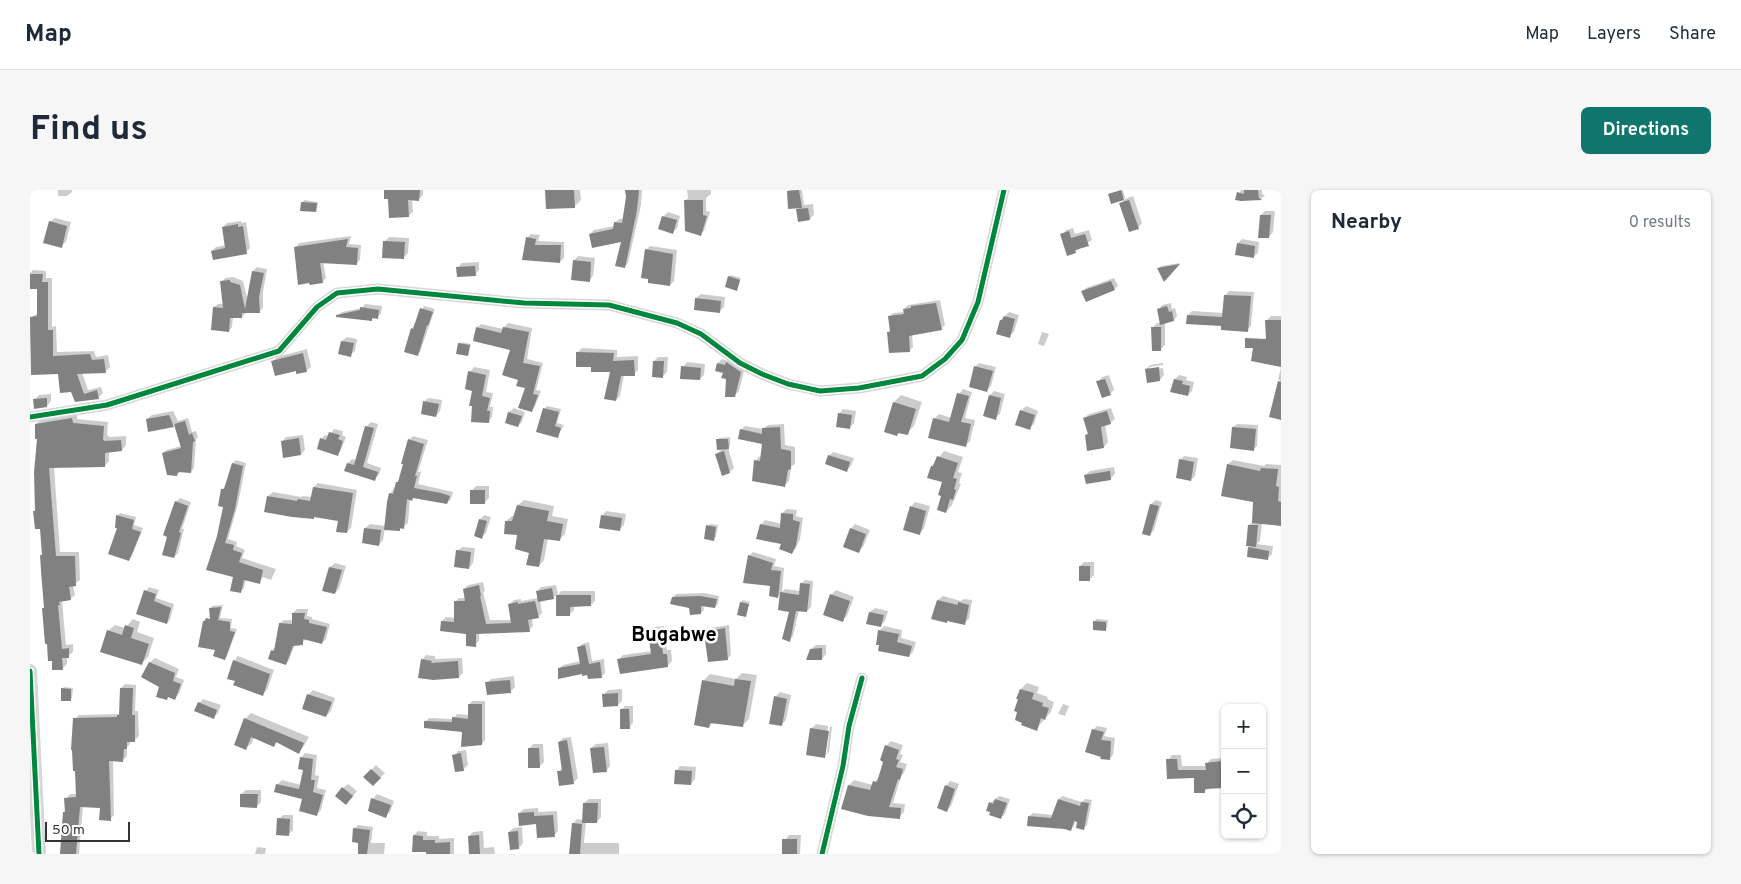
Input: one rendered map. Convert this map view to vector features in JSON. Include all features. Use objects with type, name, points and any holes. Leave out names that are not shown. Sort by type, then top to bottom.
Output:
[{"type":"street","points":[[30,417],[107,405],[279,351],[317,307],[338,293],[378,288],[524,302],[608,305],[677,323],[700,334],[740,363],[762,374],[788,384],[820,391],[859,388],[922,376],[945,359],[962,340],[978,302],[1004,190]]},
{"type":"street","points":[[30,671],[39,854]]},
{"type":"street","points":[[822,854],[843,766],[849,726],[862,678]]},
{"type":"building","points":[[384,190],[420,190],[419,201],[408,200],[409,217],[389,218],[388,199],[384,199]]},
{"type":"building","points":[[545,190],[574,190],[575,208],[546,209]]},
{"type":"building","points":[[625,190],[639,190],[637,210],[625,268],[615,266],[621,242],[592,248],[589,234],[613,229],[614,222],[622,223],[626,197]]},
{"type":"building","points":[[799,190],[802,208],[788,209],[787,191]]},
{"type":"building","points":[[1121,190],[1124,200],[1111,204],[1108,194]]},
{"type":"building","points":[[1244,190],[1258,190],[1259,198],[1262,200],[1235,200],[1237,192],[1244,194]]},
{"type":"building","points":[[684,200],[703,200],[703,215],[707,216],[701,236],[685,231]]},
{"type":"building","points":[[1129,200],[1139,229],[1129,232],[1119,203]]},
{"type":"building","points":[[301,202],[317,203],[316,212],[300,211]]},
{"type":"building","points":[[808,208],[810,220],[798,222],[796,209]]},
{"type":"building","points":[[1260,215],[1271,215],[1269,238],[1258,238]]},
{"type":"building","points":[[662,216],[677,220],[673,234],[658,229]]},
{"type":"building","points":[[49,221],[67,226],[62,248],[43,243]]},
{"type":"building","points":[[238,224],[238,227],[243,226],[247,254],[213,260],[211,251],[225,248],[222,227]]},
{"type":"building","points":[[1069,231],[1071,238],[1085,234],[1089,246],[1075,250],[1076,253],[1067,256],[1060,234]]},
{"type":"building","points":[[526,237],[536,239],[535,245],[561,245],[560,263],[522,260]]},
{"type":"building","points":[[348,239],[346,247],[358,248],[357,265],[320,263],[323,283],[298,285],[294,247]]},
{"type":"building","points":[[383,241],[405,242],[404,259],[382,258]]},
{"type":"building","points":[[1237,243],[1255,246],[1254,258],[1235,255]]},
{"type":"building","points":[[645,249],[673,254],[670,286],[648,283],[648,279],[641,278]]},
{"type":"building","points":[[573,260],[591,262],[590,282],[571,280]]},
{"type":"building","points":[[1180,264],[1164,282],[1157,268]]},
{"type":"building","points":[[475,266],[476,276],[457,277],[456,267]]},
{"type":"building","points":[[252,271],[264,273],[259,297],[260,313],[242,313],[242,318],[230,318],[229,332],[211,330],[213,307],[223,308],[220,281],[230,280],[230,282],[240,285],[245,309]]},
{"type":"building","points":[[30,274],[43,274],[42,282],[48,282],[48,330],[53,330],[53,356],[90,354],[92,360],[104,359],[106,373],[77,374],[84,394],[97,390],[99,399],[75,402],[71,392],[60,393],[58,374],[31,375],[30,317],[37,316],[37,289],[30,289]]},
{"type":"building","points":[[728,276],[740,280],[737,291],[725,287]]},
{"type":"building","points":[[1111,281],[1115,290],[1086,302],[1081,291]]},
{"type":"building","points":[[1224,295],[1251,296],[1248,332],[1221,330],[1221,326],[1186,324],[1187,315],[1222,317]]},
{"type":"building","points":[[695,298],[721,301],[720,313],[694,310]]},
{"type":"building","points":[[936,303],[942,330],[909,336],[910,352],[889,353],[887,332],[890,332],[888,316],[904,314],[903,309],[911,308],[911,306]]},
{"type":"building","points":[[1167,306],[1169,312],[1172,311],[1174,321],[1160,325],[1157,309]]},
{"type":"building","points":[[360,307],[379,310],[378,319],[372,318],[372,321],[336,317],[336,315],[360,310]]},
{"type":"building","points":[[420,308],[433,312],[418,356],[404,352],[411,328],[413,329]]},
{"type":"building","points":[[1004,316],[1015,319],[1010,338],[996,334],[1000,320]]},
{"type":"building","points":[[1265,320],[1281,320],[1281,367],[1251,361],[1253,348],[1245,348],[1245,338],[1266,339]]},
{"type":"building","points":[[476,327],[501,333],[503,327],[529,332],[523,363],[540,366],[533,394],[538,395],[532,412],[518,408],[525,388],[516,386],[518,380],[502,375],[510,350],[473,341]]},
{"type":"building","points":[[1151,327],[1161,327],[1161,351],[1152,351]]},
{"type":"building","points":[[341,341],[354,343],[351,357],[338,354]]},
{"type":"building","points":[[458,343],[470,345],[468,356],[456,354]]},
{"type":"building","points":[[576,352],[614,353],[613,361],[634,360],[635,376],[621,376],[616,401],[604,399],[610,372],[591,372],[591,367],[576,367]]},
{"type":"building","points":[[303,353],[307,372],[296,374],[296,371],[275,376],[271,361]]},
{"type":"building","points":[[653,361],[664,361],[663,378],[652,377]]},
{"type":"building","points":[[726,362],[741,372],[735,397],[725,397],[726,379],[721,378],[723,373],[715,371],[717,363],[725,365]]},
{"type":"building","points":[[681,366],[701,368],[700,380],[680,379]]},
{"type":"building","points":[[974,366],[993,371],[987,392],[969,387]]},
{"type":"building","points":[[1159,367],[1160,381],[1147,383],[1145,369]]},
{"type":"building","points":[[468,371],[486,375],[482,396],[490,398],[487,411],[490,411],[489,423],[471,422],[472,406],[469,406],[472,391],[465,389]]},
{"type":"building","points":[[1105,379],[1111,395],[1102,398],[1096,381]]},
{"type":"building","points":[[1174,379],[1183,381],[1182,384],[1190,386],[1188,396],[1170,392]]},
{"type":"building","points":[[1278,381],[1281,382],[1281,420],[1269,417]]},
{"type":"building","points":[[957,393],[969,396],[961,422],[971,424],[966,447],[928,438],[933,418],[949,422]]},
{"type":"building","points":[[989,395],[1001,398],[996,420],[983,416]]},
{"type":"building","points":[[47,398],[47,407],[34,409],[33,399]]},
{"type":"building","points":[[423,401],[439,404],[436,417],[421,414]]},
{"type":"building","points":[[893,402],[916,409],[908,435],[898,433],[897,436],[884,432]]},
{"type":"building","points":[[543,408],[559,412],[555,426],[561,428],[558,438],[536,432]]},
{"type":"building","points":[[1020,410],[1035,415],[1030,430],[1015,425]]},
{"type":"building","points":[[1107,411],[1111,424],[1101,427],[1104,448],[1087,451],[1085,435],[1088,434],[1083,418]]},
{"type":"building","points":[[508,412],[522,416],[518,427],[505,423]]},
{"type":"building","points":[[838,413],[852,415],[850,429],[836,427]]},
{"type":"building","points":[[169,415],[174,427],[148,432],[146,419]]},
{"type":"building","points":[[72,418],[73,423],[104,426],[103,440],[121,440],[122,451],[105,453],[105,467],[49,468],[56,556],[75,556],[76,586],[69,587],[71,600],[59,602],[60,605],[58,605],[62,649],[69,648],[69,658],[62,658],[63,670],[52,670],[52,661],[48,661],[47,644],[45,644],[40,529],[35,529],[33,511],[35,511],[34,472],[37,439],[35,439],[35,424]]},
{"type":"building","points":[[185,421],[189,435],[192,433],[195,441],[193,442],[191,473],[178,472],[177,476],[167,475],[162,453],[181,448],[174,424]]},
{"type":"building","points":[[365,426],[374,428],[363,467],[378,472],[375,481],[344,471],[347,463],[354,465]]},
{"type":"building","points":[[780,427],[781,449],[791,451],[791,469],[788,470],[785,487],[752,481],[754,460],[760,461],[762,444],[738,439],[740,429],[762,434],[762,428]]},
{"type":"building","points":[[1232,427],[1256,429],[1254,451],[1230,448]]},
{"type":"building","points":[[329,432],[340,435],[338,439],[343,441],[338,456],[317,449],[320,438],[326,440]]},
{"type":"building","points":[[299,438],[301,455],[283,458],[281,441]]},
{"type":"building","points":[[408,439],[424,444],[415,476],[417,476],[414,488],[450,496],[447,504],[413,498],[412,501],[407,499],[404,529],[400,528],[400,531],[384,530],[389,493],[393,494],[396,482],[398,482]]},
{"type":"building","points":[[716,439],[728,439],[729,449],[717,450]]},
{"type":"building","points":[[724,451],[730,473],[722,476],[715,454]]},
{"type":"building","points":[[828,455],[850,462],[847,472],[825,464]]},
{"type":"building","points":[[937,456],[958,463],[953,478],[957,479],[954,489],[956,490],[953,500],[950,499],[946,513],[937,510],[941,496],[938,495],[942,482],[927,478]]},
{"type":"building","points":[[1179,459],[1194,462],[1191,481],[1176,478]]},
{"type":"building","points":[[232,463],[243,466],[235,509],[225,543],[234,545],[233,550],[242,553],[239,562],[263,570],[260,584],[244,580],[241,593],[230,591],[233,577],[206,570],[217,536],[223,507],[218,506],[221,489],[224,489]]},
{"type":"building","points":[[1227,464],[1260,471],[1261,468],[1278,469],[1276,486],[1279,487],[1278,501],[1281,502],[1281,526],[1252,523],[1253,502],[1221,496]]},
{"type":"building","points":[[1110,471],[1111,480],[1086,484],[1084,475]]},
{"type":"building","points":[[313,487],[353,493],[347,533],[336,532],[338,521],[314,517],[314,519],[292,517],[264,512],[267,496],[297,501],[298,499],[310,501]]},
{"type":"building","points":[[470,490],[485,490],[485,504],[470,504]]},
{"type":"building","points":[[175,501],[188,506],[179,532],[181,533],[174,558],[162,555],[167,537],[163,535]]},
{"type":"building","points":[[1150,504],[1159,506],[1150,536],[1142,534]]},
{"type":"building","points":[[517,505],[549,511],[547,521],[563,524],[560,541],[544,539],[539,567],[526,565],[529,553],[515,549],[517,535],[504,534],[505,521],[512,521]]},
{"type":"building","points":[[910,506],[926,511],[920,535],[903,530]]},
{"type":"building","points":[[781,513],[793,514],[793,520],[800,522],[796,545],[792,554],[779,549],[781,544],[756,539],[760,524],[780,528]]},
{"type":"building","points":[[116,515],[134,520],[132,529],[141,532],[129,561],[108,554],[117,528],[115,528]]},
{"type":"building","points":[[601,515],[622,518],[620,531],[599,528]]},
{"type":"building","points":[[479,519],[487,521],[482,539],[474,536]]},
{"type":"building","points":[[706,525],[716,527],[714,541],[704,539]]},
{"type":"building","points":[[1248,525],[1258,525],[1256,547],[1246,546]]},
{"type":"building","points":[[364,528],[381,530],[379,546],[362,543]]},
{"type":"building","points":[[850,528],[866,534],[859,553],[843,547]]},
{"type":"building","points":[[1248,547],[1269,551],[1268,560],[1247,557]]},
{"type":"building","points":[[456,550],[471,552],[469,569],[454,567]]},
{"type":"building","points":[[748,555],[773,563],[771,570],[781,571],[778,598],[769,596],[770,586],[743,583]]},
{"type":"building","points":[[1079,566],[1090,566],[1090,581],[1079,581]]},
{"type":"building","points":[[329,567],[342,570],[335,594],[322,591]]},
{"type":"building","points":[[800,583],[810,584],[807,612],[796,611],[790,642],[782,639],[789,612],[778,610],[780,592],[799,595]]},
{"type":"building","points":[[479,585],[486,624],[511,623],[508,604],[535,601],[539,618],[528,620],[530,632],[476,634],[476,647],[466,646],[466,634],[440,631],[441,621],[454,622],[454,601],[465,601],[463,589]]},
{"type":"building","points":[[552,588],[554,599],[538,602],[536,591]]},
{"type":"building","points":[[144,590],[156,594],[154,601],[171,608],[167,624],[136,614]]},
{"type":"building","points":[[830,594],[850,601],[843,622],[823,615]]},
{"type":"building","points":[[556,595],[591,595],[591,606],[570,607],[570,616],[556,616]]},
{"type":"building","points":[[700,596],[717,599],[715,608],[701,606],[701,614],[690,615],[689,608],[670,604],[672,597]]},
{"type":"building","points":[[937,600],[958,605],[958,602],[969,605],[965,625],[931,619]]},
{"type":"building","points":[[740,602],[749,604],[746,617],[737,615]]},
{"type":"building","points":[[221,607],[218,620],[230,622],[230,631],[235,632],[225,660],[213,656],[215,650],[198,647],[203,621],[206,618],[210,619],[209,608]]},
{"type":"building","points":[[869,612],[884,615],[881,627],[866,624]]},
{"type":"building","points":[[292,613],[305,613],[304,619],[309,620],[309,623],[327,627],[322,644],[303,639],[303,645],[293,646],[286,665],[268,659],[271,650],[274,651],[279,623],[292,624]]},
{"type":"building","points":[[1093,621],[1106,622],[1106,631],[1093,630]]},
{"type":"building","points":[[125,625],[134,628],[131,638],[149,644],[142,665],[100,652],[107,630],[122,635]]},
{"type":"building","points":[[725,628],[728,660],[708,662],[705,640],[687,639],[687,635]]},
{"type":"building","points":[[660,629],[663,654],[667,654],[668,667],[620,674],[617,659],[651,654],[648,631]]},
{"type":"building","points":[[878,630],[899,634],[897,642],[912,646],[909,657],[878,651],[879,645],[876,645]]},
{"type":"building","points":[[585,645],[589,664],[600,662],[602,678],[588,679],[587,675],[582,676],[582,674],[558,679],[558,668],[580,664],[577,647]]},
{"type":"building","points":[[822,648],[822,660],[806,660],[810,649]]},
{"type":"building","points":[[421,659],[432,661],[431,663],[458,661],[459,678],[433,680],[418,678]]},
{"type":"building","points":[[233,660],[270,674],[263,696],[233,685],[235,681],[227,679]]},
{"type":"building","points":[[149,662],[175,673],[173,681],[181,684],[175,700],[168,697],[167,700],[156,697],[159,687],[141,677]]},
{"type":"building","points":[[735,679],[751,681],[743,727],[710,723],[709,728],[694,725],[702,680],[734,686]]},
{"type":"building","points":[[510,680],[511,693],[487,695],[485,682]]},
{"type":"building","points":[[61,688],[71,689],[71,701],[61,701]]},
{"type":"building","points":[[120,688],[133,688],[132,715],[135,715],[135,742],[127,742],[127,749],[124,749],[123,762],[109,761],[111,821],[99,820],[100,808],[80,807],[76,854],[60,854],[63,812],[65,812],[64,798],[76,797],[75,771],[73,771],[71,750],[73,718],[117,717],[119,715]]},
{"type":"building","points":[[1020,689],[1034,693],[1032,699],[1043,703],[1042,706],[1049,708],[1045,720],[1041,718],[1037,731],[1021,725],[1022,723],[1015,720],[1017,712],[1014,711]]},
{"type":"building","points":[[618,693],[618,706],[603,707],[602,694]]},
{"type":"building","points":[[307,694],[332,702],[326,717],[302,709]]},
{"type":"building","points":[[774,696],[787,699],[782,726],[769,724]]},
{"type":"building","points":[[198,702],[217,710],[214,719],[194,711]]},
{"type":"building","points":[[468,704],[482,704],[482,745],[461,747],[462,732],[424,728],[424,721],[452,722],[452,717],[468,719]]},
{"type":"building","points":[[620,709],[629,709],[630,729],[620,729]]},
{"type":"building","points":[[244,718],[304,743],[299,754],[276,742],[274,747],[251,737],[246,750],[234,745]]},
{"type":"building","points":[[810,728],[829,731],[825,758],[806,755]]},
{"type":"building","points":[[1092,729],[1104,732],[1101,740],[1111,741],[1110,760],[1100,759],[1101,757],[1085,752]]},
{"type":"building","points":[[567,740],[574,784],[559,786],[557,771],[562,771],[558,742]]},
{"type":"building","points":[[885,745],[899,750],[896,759],[899,760],[896,767],[903,769],[889,807],[901,808],[900,819],[868,816],[841,809],[848,785],[870,790],[873,781],[877,782],[883,762],[880,760]]},
{"type":"building","points":[[604,747],[607,772],[593,773],[590,748]]},
{"type":"building","points":[[528,748],[539,748],[540,768],[528,768]]},
{"type":"building","points":[[461,753],[464,771],[455,772],[452,755]]},
{"type":"building","points":[[300,757],[313,759],[311,780],[315,780],[313,792],[323,795],[317,816],[299,811],[302,799],[274,792],[276,784],[299,789],[303,770],[298,769]]},
{"type":"building","points":[[1166,759],[1177,759],[1178,770],[1206,770],[1205,763],[1221,761],[1221,788],[1205,789],[1205,793],[1194,793],[1194,778],[1167,779]]},
{"type":"building","points":[[371,769],[381,778],[373,786],[363,777]]},
{"type":"building","points":[[675,770],[692,771],[691,785],[674,784]]},
{"type":"building","points":[[945,785],[955,789],[947,812],[937,808]]},
{"type":"building","points":[[342,787],[353,796],[346,805],[335,796]]},
{"type":"building","points":[[240,794],[258,794],[257,808],[240,807]]},
{"type":"building","points":[[371,798],[391,805],[386,818],[368,811]]},
{"type":"building","points":[[995,799],[1007,803],[1001,819],[989,815],[990,812],[986,811],[989,802],[993,804]]},
{"type":"building","points":[[1058,799],[1080,806],[1081,802],[1089,803],[1084,830],[1076,828],[1077,822],[1074,821],[1071,831],[1027,826],[1028,816],[1051,818]]},
{"type":"building","points":[[583,803],[598,803],[597,823],[582,823]]},
{"type":"building","points":[[534,812],[534,816],[553,815],[555,837],[537,838],[536,824],[519,826],[518,813]]},
{"type":"building","points":[[277,818],[290,819],[289,836],[276,835]]},
{"type":"building","points":[[572,823],[582,824],[580,854],[569,854]]},
{"type":"building","points":[[353,828],[370,830],[367,854],[358,854],[358,843],[352,842]]},
{"type":"building","points":[[518,831],[519,849],[510,850],[508,832]]},
{"type":"building","points":[[413,835],[423,836],[423,840],[435,840],[435,843],[450,842],[450,854],[412,852]]},
{"type":"building","points":[[479,835],[480,854],[469,854],[468,836]]},
{"type":"building","points":[[782,839],[797,839],[797,854],[782,854]]},
{"type":"cycle path","points":[[30,417],[107,405],[279,351],[317,307],[337,293],[378,289],[524,303],[609,305],[677,323],[701,334],[740,363],[762,374],[788,384],[820,391],[859,388],[922,376],[945,359],[962,340],[978,302],[1004,190]]},
{"type":"cycle path","points":[[30,671],[39,854]]},
{"type":"cycle path","points":[[822,854],[843,766],[849,726],[862,678]]},
{"type":"district","name":"Bugabwe","points":[[674,634]]}]
